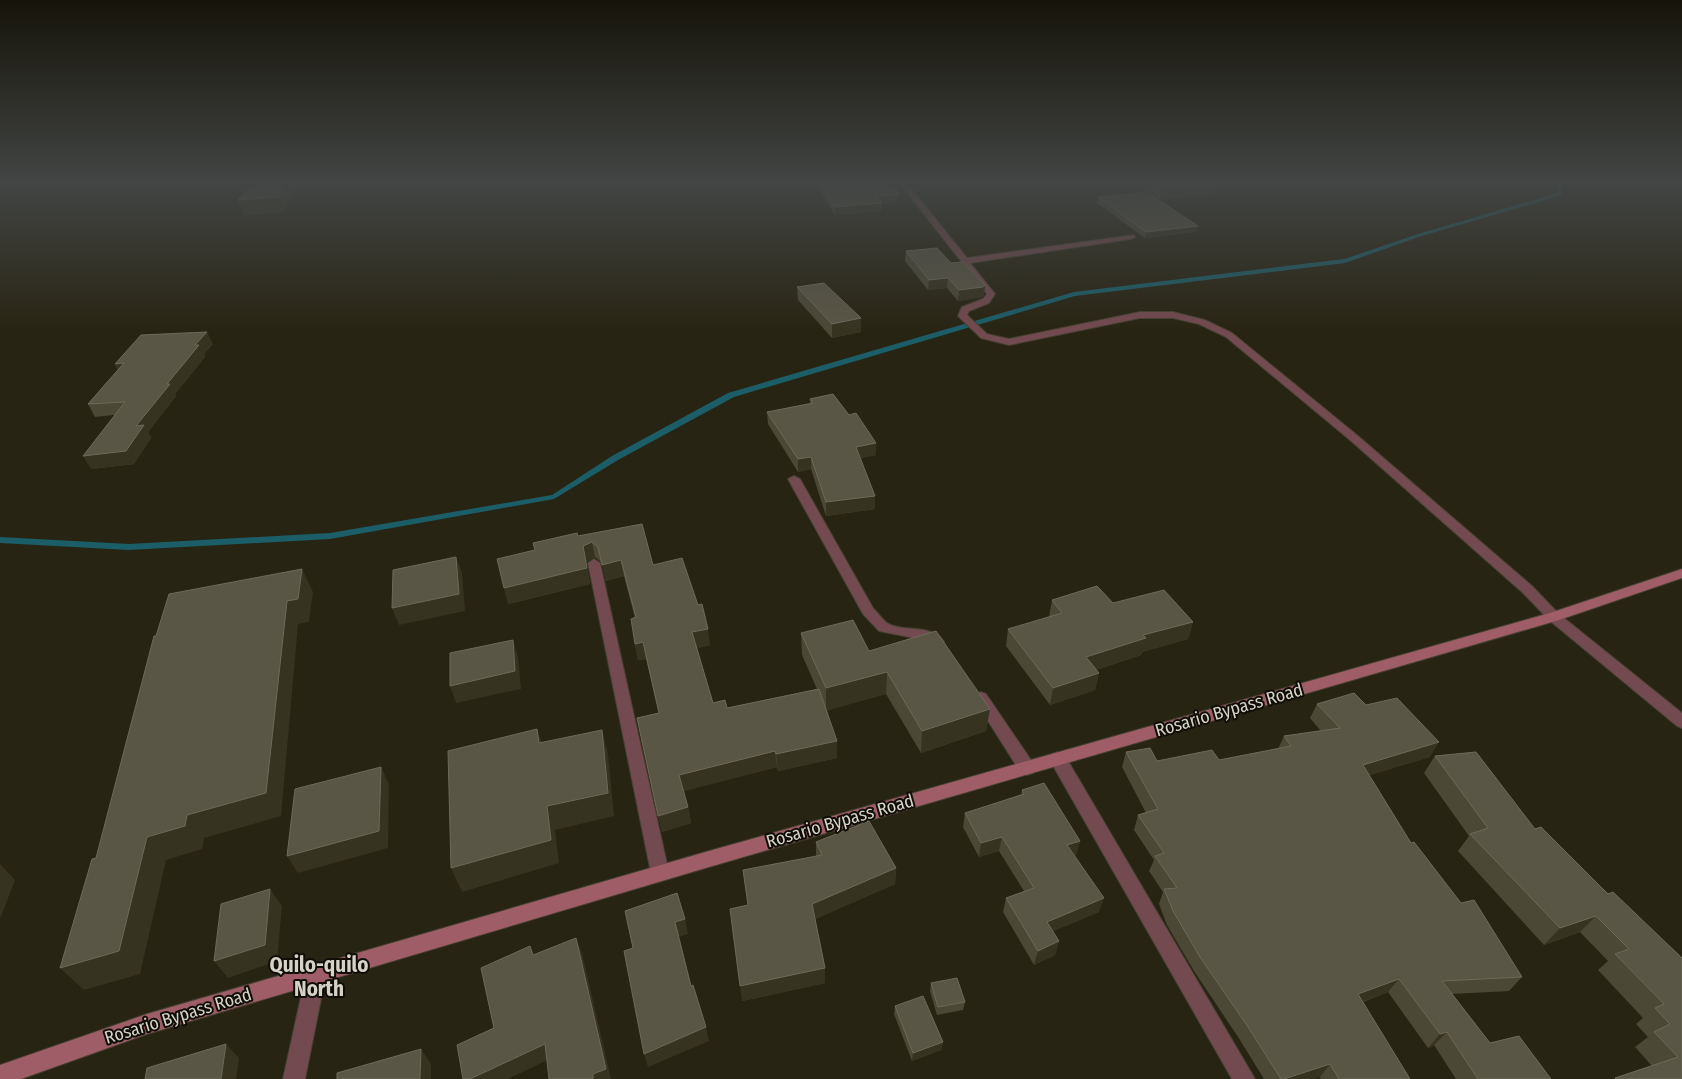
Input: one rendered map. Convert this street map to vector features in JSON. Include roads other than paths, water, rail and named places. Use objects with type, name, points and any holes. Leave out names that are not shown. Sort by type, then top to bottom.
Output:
[{"type":"main road","name":"Rosario Bypass Road","points":[[0,1076],[147,1024],[660,873],[1554,617],[1682,574]]},
{"type":"street","points":[[942,231],[991,294],[986,301],[965,309],[962,316],[984,336],[1009,342],[1140,315],[1173,314],[1202,322],[1229,335],[1361,444],[1527,589],[1554,617],[1682,722]]},
{"type":"street","points":[[964,261],[1131,237]]},
{"type":"street","points":[[794,479],[868,611],[884,628],[928,636],[948,649]]},
{"type":"street","points":[[594,563],[660,873]]},
{"type":"street","points":[[974,688],[1026,768]]},
{"type":"street","points":[[1058,758],[1244,1079]]},
{"type":"street","points":[[294,1079],[316,974]]},
{"type":"waterway","points":[[0,540],[129,547],[330,536],[554,497],[615,458],[731,395],[1074,294],[1345,261],[1432,231]]},
{"type":"district","name":"Quilo-quilo North","points":[[319,977]]}]
